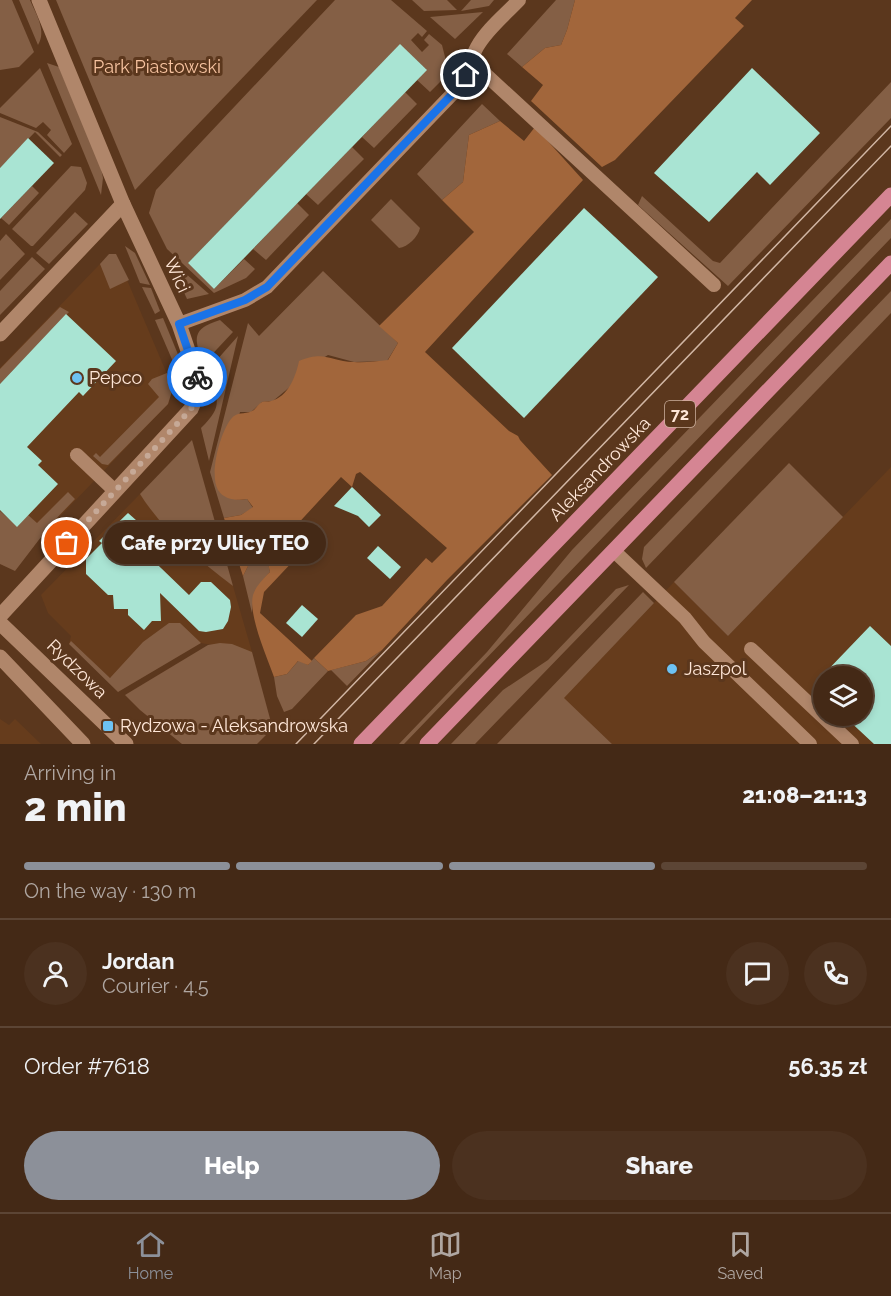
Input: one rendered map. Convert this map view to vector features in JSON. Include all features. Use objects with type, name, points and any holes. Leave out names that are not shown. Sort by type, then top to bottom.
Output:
[{"type":"main road","name":"Aleksandrowska","points":[[361,744],[891,195]]},
{"type":"main road","points":[[427,744],[891,263]]},
{"type":"street","name":"Wici","points":[[0,616],[191,409],[195,400],[197,377],[179,324],[123,204],[39,0]]},
{"type":"street","points":[[0,334],[123,204]]},
{"type":"street","name":"Rydzowa","points":[[0,623],[126,744]]},
{"type":"street","points":[[0,657],[83,744]]},
{"type":"lane","points":[[179,324],[245,300],[267,287],[459,87],[486,34],[519,0]]},
{"type":"lane","points":[[471,62],[714,285]]},
{"type":"lane","points":[[77,455],[115,491]]},
{"type":"lane","points":[[614,550],[685,618],[704,642],[810,744]]},
{"type":"lane","points":[[751,650],[852,744]]},
{"type":"shaded area","points":[[575,0],[752,0],[735,18],[744,26],[615,160],[602,167],[531,101],[543,85],[522,67],[545,48],[561,45]]},
{"type":"shaded area","points":[[500,121],[524,141],[535,127],[583,180],[425,352],[509,431],[518,436],[552,475],[447,580],[382,650],[366,661],[328,671],[314,658],[356,615],[382,606],[426,558],[432,563],[447,548],[360,472],[356,474],[352,487],[341,477],[281,542],[297,557],[264,592],[260,613],[312,661],[308,665],[298,661],[287,674],[274,677],[259,636],[252,603],[256,589],[270,572],[268,564],[261,560],[250,562],[243,576],[224,518],[241,515],[253,507],[247,499],[231,499],[218,490],[215,464],[223,434],[231,419],[236,415],[252,411],[262,402],[277,399],[287,391],[299,361],[322,356],[346,362],[388,360],[398,343],[379,326],[474,232],[442,200],[463,182],[469,135]]},
{"type":"shaded area","points":[[116,254],[173,388],[168,404],[19,559],[0,542],[0,368],[100,264]]},
{"type":"shaded area","points":[[891,467],[891,744],[612,744],[563,698],[674,582],[728,636]]},
{"type":"shaded area","points":[[140,494],[233,586],[252,652],[201,643],[109,678],[69,644],[71,636],[48,613],[41,595]]},
{"type":"shaded area","points":[[0,719],[9,725],[15,719],[41,744],[0,744]]},
{"type":"green space","points":[[0,0],[12,0],[34,52],[19,67],[0,70]]},
{"type":"green space","points":[[19,0],[30,0],[38,17],[41,34],[38,45]]},
{"type":"green space","name":"Park Piastowski","points":[[56,0],[317,0],[135,190]]},
{"type":"green space","points":[[335,0],[391,0],[427,31],[422,37],[418,33],[411,40],[422,52],[429,45],[424,40],[429,34],[442,45],[448,69],[444,78],[430,92],[417,80],[426,69],[400,45],[188,263],[214,289],[244,259],[255,269],[246,278],[214,293],[167,249],[149,213],[156,190]]},
{"type":"green space","points":[[412,0],[447,0],[457,10],[424,11]]},
{"type":"green space","points":[[471,0],[494,0],[489,6],[461,11]]},
{"type":"green space","points":[[556,0],[575,0],[561,45],[545,48],[522,67],[507,54]]},
{"type":"green space","points":[[483,12],[455,39],[430,17]]},
{"type":"green space","points":[[47,63],[59,67],[101,168],[103,178],[101,195]]},
{"type":"green space","points":[[40,68],[72,144],[64,153],[47,135],[51,130],[43,122],[36,128],[0,113],[0,108]]},
{"type":"green space","points":[[891,82],[891,118],[728,286],[638,205],[642,196],[713,261],[720,263]]},
{"type":"green space","points":[[405,92],[417,104],[374,148],[362,137]]},
{"type":"green space","points":[[482,104],[500,121],[469,135],[463,182],[442,200],[417,174]]},
{"type":"green space","points":[[0,117],[38,132],[62,155],[60,157],[35,132],[0,168]]},
{"type":"green space","points":[[352,147],[364,159],[318,205],[306,194]]},
{"type":"green space","points":[[71,166],[81,167],[87,183],[85,190],[31,246],[12,229]]},
{"type":"green space","points":[[32,186],[39,193],[9,225],[1,218]]},
{"type":"green space","points":[[391,199],[420,228],[412,241],[399,248],[371,220]]},
{"type":"green space","points":[[297,203],[309,215],[266,260],[253,249]]},
{"type":"green space","points":[[75,212],[88,224],[49,264],[36,253]]},
{"type":"green space","points":[[891,219],[891,238],[404,744],[399,744],[487,652],[572,550]]},
{"type":"green space","points":[[6,234],[25,254],[0,280],[0,241]]},
{"type":"green space","points":[[125,246],[135,253],[150,285],[140,283]]},
{"type":"green space","points":[[109,254],[116,254],[129,280],[110,289],[100,264]]},
{"type":"green space","points":[[32,257],[45,269],[0,315],[0,291]]},
{"type":"green space","points":[[169,259],[209,294],[187,299]]},
{"type":"green space","points":[[323,271],[398,343],[387,361],[354,362],[328,355],[296,375],[291,386],[273,401],[262,402],[251,412],[240,412],[219,491],[239,500],[247,499],[253,508],[241,515],[224,518],[210,472],[248,323],[259,336]]},
{"type":"green space","points":[[142,287],[151,288],[160,311],[155,314]]},
{"type":"green space","points":[[891,291],[891,313],[646,568],[642,559],[644,547]]},
{"type":"green space","points":[[60,307],[69,312],[0,384],[0,369]]},
{"type":"green space","points":[[163,318],[184,369],[183,385],[155,320]]},
{"type":"green space","points":[[220,320],[233,332],[203,364],[197,336],[204,327]]},
{"type":"green space","points":[[238,336],[209,461],[201,428],[209,420],[217,401],[208,370]]},
{"type":"green space","points":[[167,373],[173,388],[168,404],[108,465],[102,464],[93,456],[96,453],[100,457],[159,397],[148,384],[152,379]]},
{"type":"green space","points":[[192,440],[233,586],[171,533],[140,494]]},
{"type":"green space","points":[[789,463],[843,517],[728,636],[674,582]]},
{"type":"green space","points":[[68,492],[75,499],[51,524],[15,571],[0,564],[0,511],[17,526],[28,515],[37,523]]},
{"type":"green space","points":[[261,560],[268,563],[270,572],[256,591],[252,613],[243,576],[250,562]]},
{"type":"green space","points":[[629,585],[475,744],[451,744],[503,690],[548,660],[616,589]]},
{"type":"green space","points":[[643,592],[654,603],[564,698],[612,744],[497,744]]},
{"type":"green space","points":[[169,623],[180,623],[201,643],[118,692],[69,644],[71,641],[110,678],[143,642]]},
{"type":"green space","points":[[232,644],[252,652],[272,726],[257,744],[182,744],[125,695],[208,645]]},
{"type":"green space","points":[[382,650],[347,686],[331,670],[366,661]]},
{"type":"green space","points":[[314,658],[328,671],[292,709],[284,712],[277,696],[274,677],[287,674],[299,660],[308,665]]},
{"type":"building","points":[[400,44],[427,70],[214,289],[188,263]]},
{"type":"building","points":[[752,68],[820,133],[770,185],[757,172],[709,222],[654,173]]},
{"type":"building","points":[[28,138],[54,163],[0,219],[0,168]]},
{"type":"building","points":[[584,208],[658,277],[524,418],[452,348]]},
{"type":"building","points":[[66,314],[116,361],[83,396],[79,392],[27,447],[42,461],[38,465],[58,484],[17,527],[0,510],[0,384]]},
{"type":"building","points":[[352,487],[381,515],[369,527],[358,516],[334,506]]},
{"type":"building","points":[[128,513],[145,528],[133,541],[189,595],[201,582],[211,582],[230,600],[228,621],[223,629],[199,631],[160,593],[161,621],[152,621],[144,630],[128,615],[128,609],[114,609],[113,595],[108,595],[86,574],[86,559],[102,543],[99,541]]},
{"type":"building","points":[[378,546],[401,567],[390,579],[367,558]]},
{"type":"building","points":[[302,605],[318,619],[302,637],[286,623]]},
{"type":"building","points":[[870,626],[891,646],[891,744],[874,744],[855,726],[873,726],[873,666],[832,666]]},
{"type":"tram line","points":[[296,744],[891,126]]},
{"type":"tram line","points":[[314,744],[891,146]]},
{"type":"way so far","points":[[67,543],[191,409],[196,397],[197,377]]},
{"type":"place","name":"Pepco","points":[[77,378]]},
{"type":"place","name":"Cafe przy Ulicy TEO","points":[[67,543]]},
{"type":"place","name":"Jaszpol","points":[[672,669]]},
{"type":"place","name":"Rydzowa - Aleksandrowska","points":[[108,726]]},
{"type":"route","points":[[197,377],[179,324],[245,300],[267,287],[459,87],[466,75]]}]
